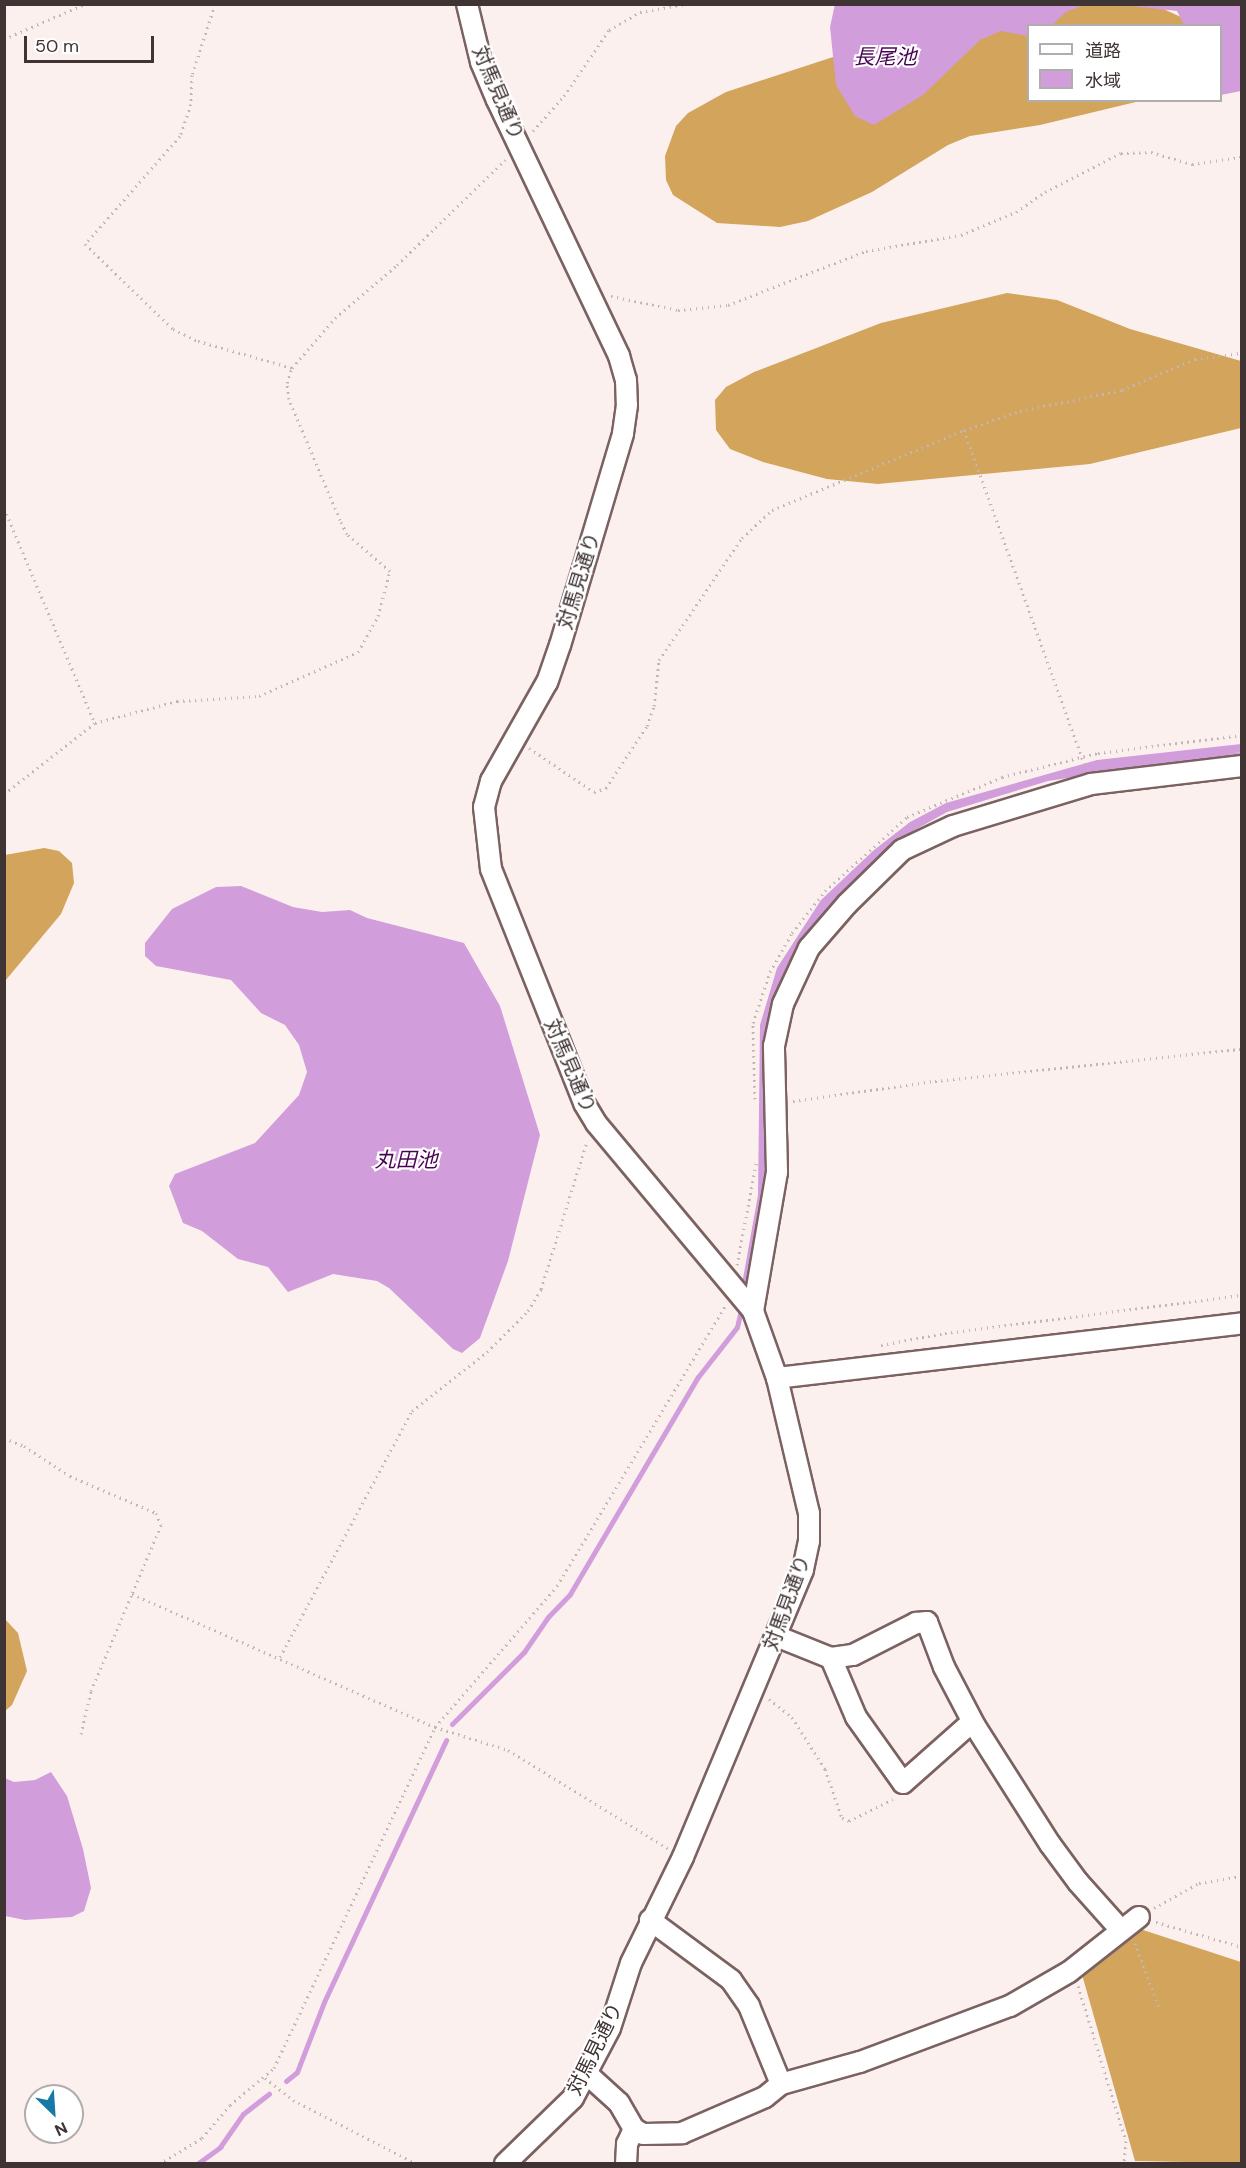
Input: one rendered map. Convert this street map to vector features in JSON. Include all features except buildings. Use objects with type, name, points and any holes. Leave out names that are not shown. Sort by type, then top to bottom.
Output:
[{"type":"street","name":"対馬見通り","points":[[467,4],[481,62],[589,289],[626,380],[623,434],[560,645],[546,682],[491,781],[484,807],[491,869],[584,1103],[596,1123],[753,1311],[777,1378],[809,1514],[809,1541],[803,1570],[683,1857],[650,1920],[610,2028],[587,2074],[560,2115],[505,2163]]},
{"type":"street","points":[[753,1311],[777,1172],[774,1046],[783,1004],[809,948],[847,904],[902,850],[953,826],[1091,784],[1242,766]]},
{"type":"street","points":[[777,1378],[1242,1323]]},
{"type":"street","points":[[587,2074],[619,2103],[634,2128],[643,2134],[682,2133],[724,2117],[765,2097],[781,2084],[860,2062],[988,2015],[1069,1972],[1128,1924],[1057,1853],[972,1722],[944,1667],[927,1623],[916,1623],[853,1655],[831,1658],[776,1636]]},
{"type":"street","points":[[831,1658],[856,1717],[898,1779],[906,1782],[972,1722]]},
{"type":"street","points":[[650,1920],[731,1980],[749,2006],[781,2084]]},
{"type":"street","points":[[626,2163],[627,2144],[634,2128]]},
{"type":"path","points":[[4,39],[85,4]]},
{"type":"path","points":[[215,4],[192,75],[191,104],[180,136],[85,244],[173,329],[198,341],[292,368]]},
{"type":"path","points":[[4,794],[95,723],[177,701],[259,696],[358,652],[378,616],[390,571],[347,534],[340,520],[290,399],[287,383],[292,368],[335,318],[397,265],[520,145],[564,96],[609,30],[640,12],[687,4]]},
{"type":"path","points":[[589,289],[678,310],[718,307],[866,251],[961,235],[1016,212],[1045,192],[1121,153],[1151,152],[1192,164],[1242,158]]},
{"type":"path","points":[[515,738],[594,792],[606,788],[647,726],[654,706],[658,660],[742,538],[772,510],[964,430],[1020,411],[1122,390],[1195,359],[1242,353]]},
{"type":"path","points":[[964,430],[1091,784]]},
{"type":"path","points":[[4,508],[95,723]]},
{"type":"path","points":[[756,1103],[753,1035],[770,972],[792,933],[825,891],[907,816],[1002,777],[1082,758],[1186,740],[1242,735]]},
{"type":"path","points":[[777,1104],[935,1081],[1242,1049]]},
{"type":"path","points":[[280,1657],[412,1411],[487,1352],[528,1311],[541,1289],[581,1154],[596,1123]]},
{"type":"path","points":[[159,2163],[202,2138],[230,2105],[266,2078],[281,2054],[435,1727],[557,1586],[728,1302],[756,1169],[757,1147]]},
{"type":"path","points":[[873,1347],[945,1333],[1242,1295]]},
{"type":"path","points":[[4,1438],[24,1446],[70,1476],[156,1513],[161,1525],[91,1691],[81,1734]]},
{"type":"path","points":[[132,1594],[435,1727],[508,1750],[683,1857]]},
{"type":"path","points":[[752,1692],[778,1704],[792,1716],[825,1769],[842,1818],[849,1821],[903,1794],[906,1782]]},
{"type":"path","points":[[1128,1924],[1199,1883],[1242,1876]]},
{"type":"path","points":[[1128,1924],[1242,1947]]},
{"type":"path","points":[[1128,1924],[1159,2008]]},
{"type":"path","points":[[1069,1972],[1089,2019],[1126,2141],[1124,2163]]},
{"type":"path","points":[[266,2078],[293,2100],[417,2163]]},
{"type":"shaded area","points":[[992,5],[1155,5],[1196,24],[1027,24],[1027,102],[1136,102],[1040,125],[970,136],[948,145],[872,192],[808,221],[780,227],[717,223],[673,195],[666,180],[665,156],[676,126],[688,113],[726,92]]},
{"type":"shaded area","points":[[1007,293],[1057,300],[1130,329],[1241,361],[1241,428],[1090,464],[878,484],[827,479],[763,462],[730,449],[716,430],[715,400],[726,387],[754,372],[881,323]]},
{"type":"shaded area","points":[[44,848],[59,851],[72,863],[74,883],[61,914],[5,981],[5,855]]},
{"type":"shaded area","points":[[4,1618],[18,1633],[27,1671],[12,1705],[5,1711]]},
{"type":"shaded area","points":[[1137,1928],[1241,1962],[1241,2163],[1135,2161],[1081,1971]]},
{"type":"water","name":"長尾池","points":[[835,4],[1084,4],[1066,12],[1053,24],[1027,24],[1027,36],[1001,31],[980,40],[923,95],[874,125],[855,116],[836,85],[830,27]]},
{"type":"water","points":[[1124,5],[1241,5],[1241,91],[1222,95],[1222,24],[1184,24],[1177,11]]},
{"type":"water","points":[[1241,744],[1241,752],[1048,781],[947,812],[913,831],[830,908],[787,976],[772,1150],[752,1293],[742,1284],[758,1195],[760,1025],[777,968],[821,900],[874,850],[910,822],[946,803],[1097,760]]},
{"type":"water","name":"丸田池","points":[[241,886],[293,907],[322,912],[350,910],[367,918],[464,943],[500,1006],[540,1135],[508,1261],[480,1338],[462,1353],[453,1349],[389,1288],[377,1281],[333,1274],[288,1292],[268,1267],[238,1259],[202,1231],[183,1223],[169,1186],[175,1174],[255,1143],[299,1095],[307,1072],[299,1045],[285,1025],[261,1013],[231,980],[156,966],[145,956],[145,943],[172,909],[216,887]]},
{"type":"water","points":[[51,1772],[67,1796],[83,1849],[91,1888],[84,1911],[72,1917],[25,1920],[5,1916],[5,1778],[14,1782],[35,1780]]},
{"type":"waterway","points":[[1168,760],[1242,754]]},
{"type":"waterway","points":[[452,1724],[524,1652],[548,1617],[570,1594],[698,1377],[737,1327],[742,1305]]},
{"type":"waterway","points":[[286,2081],[297,2072],[324,2002],[446,1740]]},
{"type":"waterway","points":[[197,2164],[220,2147],[243,2114],[269,2094]]}]
